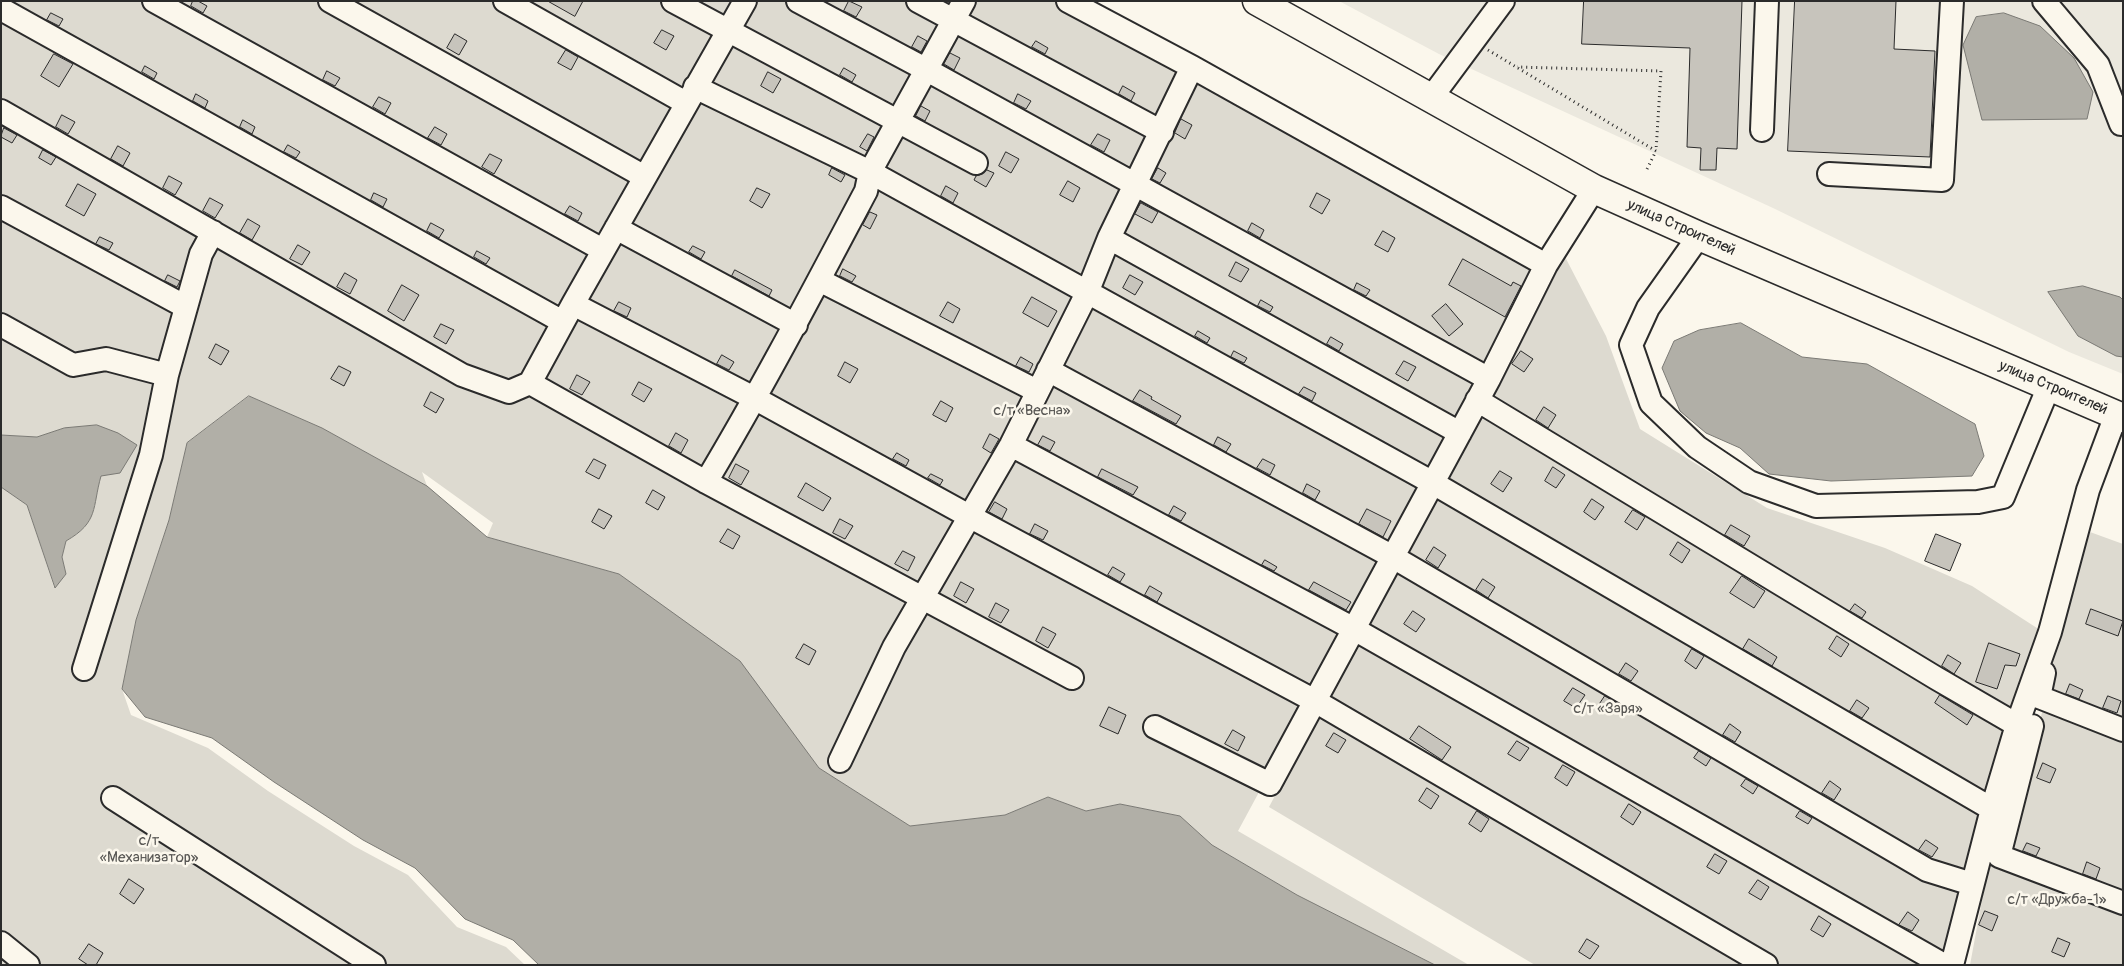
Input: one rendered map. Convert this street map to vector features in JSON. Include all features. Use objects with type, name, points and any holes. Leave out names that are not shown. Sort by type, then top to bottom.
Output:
[{"type":"main road","name":"улица Строителей","points":[[1257,1],[1594,189],[1698,236],[2120,416]]},
{"type":"lane","points":[[154,1],[604,250]]},
{"type":"lane","points":[[330,1],[645,177]]},
{"type":"lane","points":[[505,1],[691,95],[870,172],[1433,482],[1992,809]]},
{"type":"lane","points":[[673,1],[976,163]]},
{"type":"lane","points":[[1,111],[462,375],[509,392],[530,383],[745,1]]},
{"type":"lane","points":[[798,1],[928,70],[1489,379]]},
{"type":"lane","points":[[918,1],[959,11],[1162,132]]},
{"type":"lane","points":[[1068,1],[1192,67],[1546,265]]},
{"type":"lane","points":[[1431,98],[1503,1]]},
{"type":"lane","points":[[1762,130],[1767,1]]},
{"type":"lane","points":[[1829,174],[1942,180],[1952,1]]},
{"type":"lane","points":[[2044,1],[2098,65],[2120,124],[2123,124]]},
{"type":"lane","points":[[1,9],[568,313],[756,399],[969,516],[1315,701],[1766,965]]},
{"type":"lane","points":[[706,482],[756,399],[796,325],[866,191],[870,172],[959,11]]},
{"type":"lane","points":[[840,761],[894,647],[1011,445],[1087,293],[1109,238],[1192,67]]},
{"type":"lane","points":[[1155,727],[1270,784],[1460,434],[1546,265],[1594,189]]},
{"type":"lane","points":[[1,206],[186,307]]},
{"type":"lane","points":[[616,228],[796,325]]},
{"type":"lane","points":[[84,669],[151,455],[167,375],[201,254],[213,232]]},
{"type":"lane","points":[[1698,236],[1648,308],[1631,345],[1651,403],[1697,447],[1749,482],[1816,506],[1978,502],[2003,497],[2049,386]]},
{"type":"lane","points":[[1109,238],[1460,434]]},
{"type":"lane","points":[[819,280],[1037,391]]},
{"type":"lane","points":[[1,325],[73,365],[106,359],[167,375]]},
{"type":"lane","points":[[1048,370],[1393,557],[1927,870],[1972,884]]},
{"type":"lane","points":[[530,383],[706,482],[1072,678]]},
{"type":"lane","points":[[1478,400],[1936,678],[2018,725]]},
{"type":"lane","points":[[1952,965],[1992,809],[2050,632],[2088,490],[2120,416]]},
{"type":"lane","points":[[1011,445],[1354,629],[1944,965]]},
{"type":"lane","points":[[2050,632],[2039,697],[1999,856],[2123,903]]},
{"type":"lane","points":[[2039,697],[2123,730]]},
{"type":"lane","points":[[113,798],[374,965]]},
{"type":"lane","points":[[1,942],[28,965]]},
{"type":"path","points":[[1473,40],[1656,151]]},
{"type":"path","points":[[1517,67],[1661,71],[1656,151],[1647,169]]},
{"type":"shaded area","points":[[1339,1],[2123,1],[2123,374],[2069,352],[1773,208],[1439,54]]},
{"type":"shaded area","points":[[2004,13],[2040,26],[2074,58],[2093,92],[2087,119],[1982,120],[1963,45],[1976,17]]},
{"type":"shaded area","points":[[2083,286],[2120,297],[2123,300],[2123,357],[2116,356],[2078,336],[2048,292]]},
{"type":"shaded area","points":[[1741,323],[1802,357],[1867,364],[1975,424],[1984,456],[1972,476],[1831,481],[1769,474],[1740,448],[1706,433],[1680,411],[1662,368],[1674,341],[1699,330]]},
{"type":"shaded area","points":[[249,396],[322,428],[427,486],[487,537],[619,574],[740,661],[819,768],[910,826],[1005,815],[1048,797],[1086,811],[1120,804],[1180,816],[1212,845],[1297,895],[1435,965],[539,965],[513,940],[465,919],[415,868],[363,840],[274,782],[212,738],[145,717],[122,689],[136,620],[169,520],[187,443]]},
{"type":"shaded area","points":[[97,425],[118,433],[137,445],[120,473],[101,476],[95,506],[89,521],[77,534],[66,541],[62,557],[66,574],[55,588],[27,505],[1,487],[1,435],[37,437],[64,428]]},
{"type":"green space","name":"с/т «Весна»","points":[[1,1],[1057,1],[1543,266],[1238,831],[1469,965],[1435,965],[1297,895],[1212,845],[1180,816],[1120,804],[1086,811],[1048,797],[1005,815],[910,826],[819,768],[790,730],[619,574],[487,537],[493,523],[422,472],[427,486],[322,428],[249,396],[187,443],[169,520],[136,620],[122,689],[131,715],[208,748],[268,791],[354,846],[408,875],[457,927],[506,947],[525,965],[1,965],[1,487],[27,505],[54,587],[66,574],[62,557],[66,541],[84,528],[89,521],[101,475],[64,428],[37,437],[1,435]]},
{"type":"green space","name":"с/т «Заря»","points":[[1562,251],[1606,336],[1640,429],[1767,508],[1885,548],[1972,586],[2040,630],[1963,875],[1948,965],[1535,965],[1269,807]]},
{"type":"green space","name":"с/т «Дружба-1»","points":[[2090,532],[2123,544],[2123,965],[1970,965],[1989,862],[2002,863],[2044,705],[2057,640]]},
{"type":"building","points":[[193,1],[198,1],[207,6],[203,13],[191,6]]},
{"type":"building","points":[[548,1],[583,1],[575,16]]},
{"type":"building","points":[[849,1],[862,7],[856,17],[844,11]]},
{"type":"building","points":[[1584,1],[1742,1],[1737,149],[1717,148],[1716,170],[1700,170],[1701,148],[1687,147],[1690,48],[1582,44]]},
{"type":"building","points":[[1795,1],[1896,1],[1894,49],[1935,51],[1930,157],[1788,151]]},
{"type":"building","points":[[51,13],[63,19],[59,26],[47,20]]},
{"type":"building","points":[[662,30],[674,36],[666,50],[654,43]]},
{"type":"building","points":[[455,34],[467,41],[459,55],[447,48]]},
{"type":"building","points":[[918,36],[927,41],[921,52],[912,47]]},
{"type":"building","points":[[1036,41],[1048,48],[1045,54],[1032,47]]},
{"type":"building","points":[[566,50],[578,57],[571,70],[558,63]]},
{"type":"building","points":[[950,53],[960,58],[954,70],[944,64]]},
{"type":"building","points":[[54,54],[73,64],[59,87],[41,76]]},
{"type":"building","points":[[145,66],[157,73],[154,79],[142,72]]},
{"type":"building","points":[[844,68],[856,75],[852,82],[840,75]]},
{"type":"building","points":[[327,71],[340,78],[335,86],[323,80]]},
{"type":"building","points":[[768,72],[781,79],[773,93],[761,86]]},
{"type":"building","points":[[1123,86],[1135,93],[1131,101],[1119,94]]},
{"type":"building","points":[[196,94],[208,101],[205,108],[193,101]]},
{"type":"building","points":[[1018,94],[1031,101],[1026,109],[1014,103]]},
{"type":"building","points":[[379,97],[391,103],[385,114],[373,107]]},
{"type":"building","points":[[921,106],[930,111],[925,121],[916,116]]},
{"type":"building","points":[[62,115],[75,122],[68,134],[56,127]]},
{"type":"building","points":[[1181,119],[1192,125],[1185,139],[1175,133]]},
{"type":"building","points":[[243,120],[255,127],[252,134],[240,127]]},
{"type":"building","points":[[435,127],[447,134],[441,145],[428,138]]},
{"type":"building","points":[[4,128],[17,135],[12,143],[1,137]]},
{"type":"building","points":[[868,134],[874,137],[867,151],[860,147]]},
{"type":"building","points":[[1098,134],[1110,140],[1104,152],[1091,145]]},
{"type":"building","points":[[288,145],[300,152],[296,158],[284,152]]},
{"type":"building","points":[[118,146],[130,153],[123,166],[111,159]]},
{"type":"building","points":[[43,150],[56,157],[51,165],[39,158]]},
{"type":"building","points":[[1006,152],[1019,159],[1011,173],[999,166]]},
{"type":"building","points":[[490,154],[502,160],[494,174],[482,167]]},
{"type":"building","points":[[832,168],[845,175],[841,182],[829,175]]},
{"type":"building","points":[[1158,168],[1166,173],[1160,183],[1152,179]]},
{"type":"building","points":[[987,170],[994,173],[986,187],[974,180],[976,176]]},
{"type":"building","points":[[169,176],[182,183],[175,195],[163,188]]},
{"type":"building","points":[[1068,181],[1080,188],[1073,202],[1060,195]]},
{"type":"building","points":[[78,184],[96,194],[84,216],[66,206]]},
{"type":"building","points":[[946,186],[958,193],[953,203],[941,196]]},
{"type":"building","points":[[757,188],[770,194],[762,208],[750,201]]},
{"type":"building","points":[[374,193],[387,199],[383,207],[371,200]]},
{"type":"building","points":[[1317,193],[1330,200],[1322,214],[1310,207]]},
{"type":"building","points":[[210,198],[223,205],[215,218],[203,211]]},
{"type":"building","points":[[1141,203],[1158,212],[1152,223],[1135,214]]},
{"type":"building","points":[[570,206],[582,213],[578,221],[565,214]]},
{"type":"building","points":[[870,212],[877,215],[870,229],[863,225]]},
{"type":"building","points":[[248,219],[260,226],[252,240],[240,233]]},
{"type":"building","points":[[431,223],[444,230],[439,238],[427,231]]},
{"type":"building","points":[[1252,223],[1264,230],[1260,238],[1248,231]]},
{"type":"building","points":[[1383,231],[1395,238],[1388,252],[1375,245]]},
{"type":"building","points":[[100,237],[113,243],[109,250],[96,244]]},
{"type":"building","points":[[298,245],[310,252],[302,265],[290,259]]},
{"type":"building","points":[[693,246],[705,252],[701,259],[689,252]]},
{"type":"building","points":[[477,251],[490,258],[486,264],[474,257]]},
{"type":"building","points":[[1463,259],[1511,286],[1513,282],[1521,286],[1505,317],[1449,285]]},
{"type":"building","points":[[1236,262],[1249,269],[1241,282],[1229,276]]},
{"type":"building","points":[[843,269],[856,276],[852,282],[840,276]]},
{"type":"building","points":[[735,270],[772,290],[769,296],[732,276]]},
{"type":"building","points":[[345,273],[357,280],[350,294],[337,287]]},
{"type":"building","points":[[168,275],[180,281],[177,287],[165,281]]},
{"type":"building","points":[[1130,275],[1143,282],[1135,295],[1123,288]]},
{"type":"building","points":[[1357,283],[1370,290],[1366,296],[1354,290]]},
{"type":"building","points":[[402,285],[419,295],[404,321],[388,311]]},
{"type":"building","points":[[1032,297],[1057,311],[1048,327],[1023,313]]},
{"type":"building","points":[[1261,300],[1273,307],[1270,312],[1258,306]]},
{"type":"building","points":[[619,302],[631,308],[627,317],[614,311]]},
{"type":"building","points":[[948,302],[960,309],[953,323],[940,316]]},
{"type":"building","points":[[1446,304],[1463,324],[1449,336],[1432,316]]},
{"type":"building","points":[[441,324],[454,330],[446,344],[434,337]]},
{"type":"building","points":[[1198,331],[1210,338],[1207,343],[1195,336]]},
{"type":"building","points":[[1331,337],[1343,344],[1339,351],[1327,344]]},
{"type":"building","points":[[216,344],[229,351],[221,365],[209,358]]},
{"type":"building","points":[[1234,351],[1247,358],[1244,363],[1231,357]]},
{"type":"building","points":[[1521,351],[1533,359],[1524,372],[1512,364]]},
{"type":"building","points":[[722,355],[734,362],[729,370],[717,364]]},
{"type":"building","points":[[1021,357],[1033,364],[1029,372],[1016,366]]},
{"type":"building","points":[[1404,361],[1416,367],[1408,381],[1396,374]]},
{"type":"building","points":[[845,362],[858,369],[850,383],[838,376]]},
{"type":"building","points":[[339,366],[351,372],[344,386],[331,379]]},
{"type":"building","points":[[577,375],[590,382],[582,395],[570,389]]},
{"type":"building","points":[[639,382],[652,389],[644,402],[632,395]]},
{"type":"building","points":[[1304,387],[1316,393],[1312,401],[1299,394]]},
{"type":"building","points":[[1140,390],[1152,397],[1151,399],[1181,416],[1176,424],[1133,401]]},
{"type":"building","points":[[431,392],[444,399],[436,413],[424,406]]},
{"type":"building","points":[[941,401],[953,408],[946,422],[933,415]]},
{"type":"building","points":[[1544,407],[1556,415],[1548,428],[1536,420]]},
{"type":"building","points":[[676,433],[688,440],[681,453],[669,446]]},
{"type":"building","points":[[990,434],[999,439],[991,453],[983,448]]},
{"type":"building","points":[[1043,436],[1055,442],[1050,451],[1038,445]]},
{"type":"building","points":[[1218,437],[1231,444],[1226,452],[1214,445]]},
{"type":"building","points":[[897,453],[909,460],[906,466],[893,459]]},
{"type":"building","points":[[594,459],[606,465],[599,479],[586,472]]},
{"type":"building","points":[[1263,459],[1275,465],[1270,475],[1257,468]]},
{"type":"building","points":[[736,464],[749,471],[741,485],[729,478]]},
{"type":"building","points":[[1553,467],[1565,475],[1556,488],[1545,481]]},
{"type":"building","points":[[1102,469],[1138,487],[1133,495],[1098,477]]},
{"type":"building","points":[[1500,471],[1512,478],[1503,492],[1491,484]]},
{"type":"building","points":[[931,474],[943,480],[940,485],[928,478]]},
{"type":"building","points":[[806,483],[831,498],[823,511],[798,497]]},
{"type":"building","points":[[1307,484],[1320,491],[1315,500],[1303,493]]},
{"type":"building","points":[[653,490],[665,497],[658,510],[646,503]]},
{"type":"building","points":[[1592,499],[1604,507],[1595,520],[1584,512]]},
{"type":"building","points":[[995,502],[1007,509],[1002,519],[989,512]]},
{"type":"building","points":[[1174,506],[1186,513],[1181,521],[1169,515]]},
{"type":"building","points":[[599,509],[612,516],[604,529],[592,522]]},
{"type":"building","points":[[1367,509],[1391,521],[1383,537],[1359,524]]},
{"type":"building","points":[[1633,510],[1645,517],[1637,530],[1625,522]]},
{"type":"building","points":[[840,519],[853,526],[845,539],[833,533]]},
{"type":"building","points":[[1035,524],[1048,531],[1043,540],[1030,534]]},
{"type":"building","points":[[1731,525],[1750,536],[1744,546],[1725,535]]},
{"type":"building","points":[[728,529],[740,536],[733,549],[720,542]]},
{"type":"building","points":[[1936,534],[1961,544],[1950,571],[1925,561]]},
{"type":"building","points":[[1678,542],[1690,550],[1682,563],[1670,555]]},
{"type":"building","points":[[1434,547],[1446,555],[1438,568],[1426,560]]},
{"type":"building","points":[[903,551],[915,557],[908,571],[895,564]]},
{"type":"building","points":[[1265,560],[1277,567],[1274,571],[1262,565]]},
{"type":"building","points":[[1113,567],[1125,574],[1120,582],[1108,575]]},
{"type":"building","points":[[1742,576],[1765,591],[1754,608],[1730,593]]},
{"type":"building","points":[[1483,579],[1495,587],[1488,598],[1476,590]]},
{"type":"building","points":[[961,582],[974,589],[966,603],[954,596]]},
{"type":"building","points":[[1314,582],[1351,602],[1346,610],[1309,590]]},
{"type":"building","points":[[1150,586],[1162,593],[1157,602],[1145,595]]},
{"type":"building","points":[[996,603],[1009,610],[1001,623],[989,617]]},
{"type":"building","points":[[1855,604],[1866,612],[1862,618],[1850,611]]},
{"type":"building","points":[[2091,609],[2123,621],[2118,636],[2086,624]]},
{"type":"building","points":[[1413,611],[1425,619],[1416,632],[1404,624]]},
{"type":"building","points":[[1043,627],[1056,634],[1048,648],[1036,641]]},
{"type":"building","points":[[1837,636],[1849,644],[1841,657],[1829,649]]},
{"type":"building","points":[[1749,639],[1777,657],[1772,666],[1743,649]]},
{"type":"building","points":[[1989,643],[2020,654],[2016,666],[2005,665],[1997,689],[1976,682]]},
{"type":"building","points":[[804,644],[816,651],[809,665],[796,658]]},
{"type":"building","points":[[1692,649],[1704,656],[1696,669],[1685,661]]},
{"type":"building","points":[[1948,655],[1961,663],[1954,674],[1942,666]]},
{"type":"building","points":[[1626,663],[1638,671],[1631,681],[1619,674]]},
{"type":"building","points":[[2070,684],[2083,690],[2079,699],[2066,694]]},
{"type":"building","points":[[1573,688],[1585,695],[1576,708],[1564,701]]},
{"type":"building","points":[[1940,695],[1973,715],[1967,725],[1935,703]]},
{"type":"building","points":[[1605,696],[1617,703],[1611,713],[1599,705]]},
{"type":"building","points":[[2108,696],[2121,701],[2117,713],[2103,708]]},
{"type":"building","points":[[1857,700],[1869,708],[1862,718],[1850,711]]},
{"type":"building","points":[[1109,707],[1126,715],[1118,734],[1100,726]]},
{"type":"building","points":[[1730,724],[1741,732],[1735,742],[1723,735]]},
{"type":"building","points":[[1419,726],[1451,747],[1442,760],[1410,739]]},
{"type":"building","points":[[1233,730],[1245,737],[1238,751],[1225,744]]},
{"type":"building","points":[[1334,733],[1346,740],[1338,753],[1326,746]]},
{"type":"building","points":[[1517,741],[1529,748],[1520,761],[1508,754]]},
{"type":"building","points":[[1699,751],[1711,758],[1706,766],[1694,758]]},
{"type":"building","points":[[2043,763],[2056,769],[2050,783],[2037,778]]},
{"type":"building","points":[[1563,765],[1575,772],[1567,786],[1555,778]]},
{"type":"building","points":[[1746,779],[1758,786],[1753,794],[1741,786]]},
{"type":"building","points":[[1830,781],[1841,789],[1834,800],[1822,793]]},
{"type":"building","points":[[1427,788],[1439,796],[1431,809],[1419,801]]},
{"type":"building","points":[[1629,804],[1641,812],[1633,825],[1621,817]]},
{"type":"building","points":[[1477,811],[1489,819],[1481,832],[1469,824]]},
{"type":"building","points":[[1800,811],[1812,818],[1808,824],[1796,817]]},
{"type":"building","points":[[1926,840],[1938,848],[1932,857],[1919,850]]},
{"type":"building","points":[[2027,843],[2040,848],[2036,856],[2023,851]]},
{"type":"building","points":[[1715,854],[1727,861],[1719,874],[1707,867]]},
{"type":"building","points":[[2087,862],[2100,868],[2096,879],[2083,874]]},
{"type":"building","points":[[129,879],[144,889],[134,904],[120,894]]},
{"type":"building","points":[[1758,880],[1769,887],[1761,900],[1749,893]]},
{"type":"building","points":[[1985,911],[1998,916],[1992,931],[1979,925]]},
{"type":"building","points":[[1908,912],[1919,920],[1912,931],[1899,925]]},
{"type":"building","points":[[1819,916],[1831,924],[1823,937],[1811,930]]},
{"type":"building","points":[[2058,938],[2070,943],[2064,957],[2052,952]]},
{"type":"building","points":[[1587,939],[1599,946],[1590,959],[1579,952]]},
{"type":"building","points":[[89,944],[103,953],[96,965],[88,965],[79,959]]},
{"type":"park label","name":"с/т «Механизатор»","points":[[149,850]]}]
